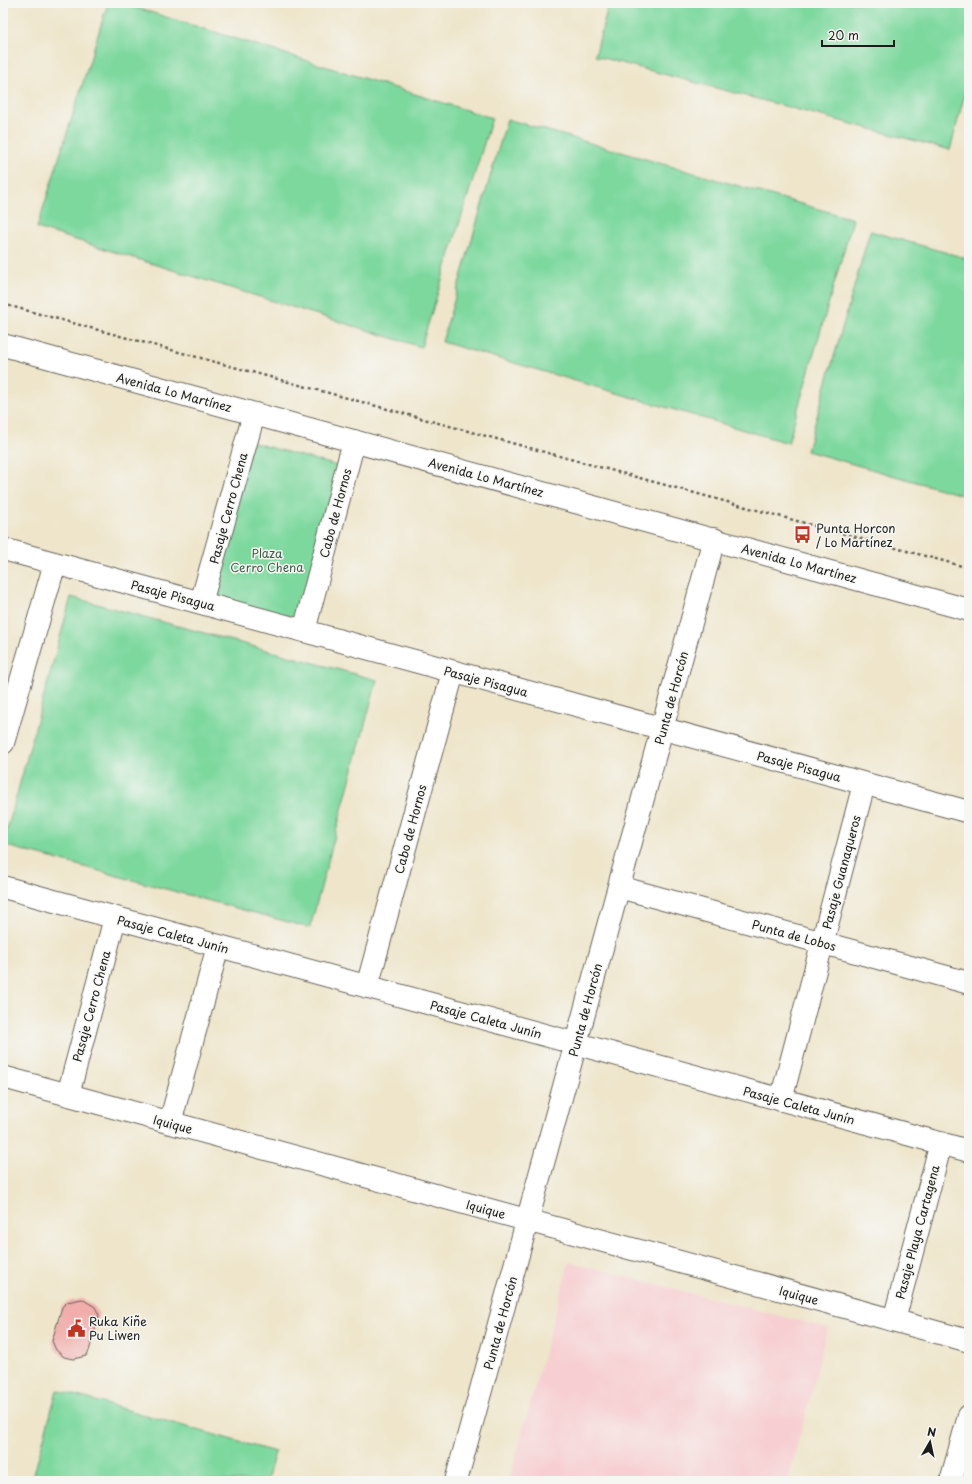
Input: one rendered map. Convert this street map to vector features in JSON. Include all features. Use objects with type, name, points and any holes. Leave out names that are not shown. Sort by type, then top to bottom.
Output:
[{"type":"street","name":"Avenida Lo Martínez","points":[[3,345],[969,610]]},
{"type":"street","name":"Pasaje Cerro Chena","points":[[201,603],[254,414]]},
{"type":"street","name":"Cabo de Hornos","points":[[304,631],[354,441]]},
{"type":"street","name":"Punta de Horcón","points":[[456,1481],[714,540]]},
{"type":"street","name":"Pasaje Pisagua","points":[[3,549],[969,812]]},
{"type":"street","points":[[3,743],[54,563]]},
{"type":"street","name":"Cabo de Hornos","points":[[367,987],[453,672]]},
{"type":"street","name":"Pasaje Guanaqueros","points":[[781,1100],[864,784]]},
{"type":"street","name":"Pasaje Caleta Junín","points":[[3,887],[969,1151]]},
{"type":"street","name":"Punta de Lobos","points":[[619,887],[969,983]]},
{"type":"street","name":"Pasaje Cerro Chena","points":[[68,1095],[115,918]]},
{"type":"street","points":[[170,1123],[218,946]]},
{"type":"street","name":"Iquique","points":[[3,1077],[969,1341]]},
{"type":"street","name":"Pasaje Playa Cartagena","points":[[894,1320],[941,1143]]},
{"type":"street","points":[[951,1481],[969,1416]]},
{"type":"path","points":[[3,304],[969,568]]},
{"type":"shaded area","points":[[569,1262],[828,1328],[788,1481],[509,1481]]},
{"type":"green space","points":[[108,3],[121,3],[492,118],[421,347],[37,228]]},
{"type":"green space","points":[[609,3],[969,3],[969,78],[950,150],[595,56]]},
{"type":"green space","points":[[507,119],[853,219],[788,443],[442,342]]},
{"type":"green space","points":[[870,231],[969,259],[969,497],[807,451]]},
{"type":"green space","name":"Plaza Cerro Chena","points":[[251,442],[341,467],[299,620],[208,596]]},
{"type":"green space","points":[[71,597],[377,680],[310,928],[3,845]]},
{"type":"green space","points":[[57,1390],[275,1452],[267,1481],[32,1481]]},
{"type":"building","name":"Ruka Kiñe Pu Liwen","points":[[82,1299],[95,1307],[99,1315],[89,1351],[86,1356],[73,1359],[64,1357],[56,1350],[52,1341],[62,1307],[67,1302]]},
{"type":"place","name":"Punta Horcon / Lo Martínez","points":[[803,535]]},
{"type":"place","name":"Ruka Kiñe Pu Liwen","points":[[76,1328]]}]
